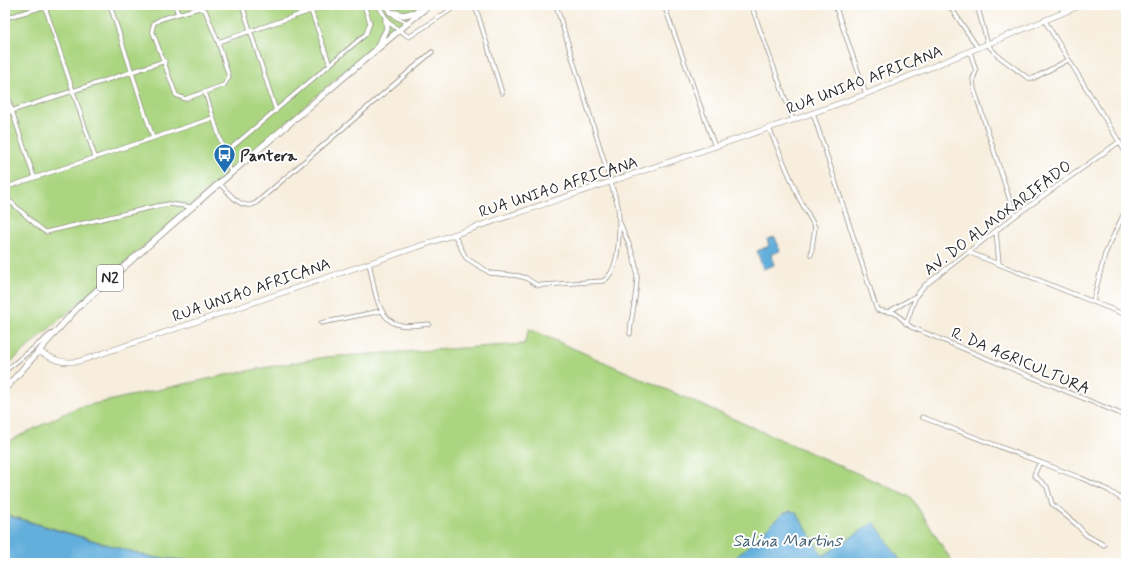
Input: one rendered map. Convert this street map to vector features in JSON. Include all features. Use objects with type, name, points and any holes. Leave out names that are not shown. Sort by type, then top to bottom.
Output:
[{"type":"main road","name":"RUA UNIAO AFRICANA","points":[[38,351],[57,361],[66,363],[80,361],[813,113],[866,94],[1082,5]]},
{"type":"main road","points":[[390,12],[404,15],[427,7]]},
{"type":"main road","name":"N2","points":[[5,390],[55,331],[78,307],[219,183],[427,7]]},
{"type":"main road","points":[[373,53],[387,29],[386,19]]},
{"type":"street","points":[[5,18],[50,5]]},
{"type":"street","points":[[110,5],[153,138]]},
{"type":"street","points":[[175,5],[178,14]]},
{"type":"street","points":[[242,5],[276,111]]},
{"type":"street","points":[[309,5],[330,65]]},
{"type":"street","points":[[218,42],[328,5]]},
{"type":"street","points":[[225,153],[366,34],[370,23],[364,5]]},
{"type":"street","points":[[378,5],[386,19],[406,36],[412,36],[458,5]]},
{"type":"street","points":[[385,5],[397,18],[409,23]]},
{"type":"street","points":[[475,5],[502,93]]},
{"type":"street","points":[[454,234],[466,258],[483,270],[496,274],[526,278],[537,285],[563,286],[603,282],[607,280],[615,261],[619,222],[618,206],[612,182],[556,5]]},
{"type":"street","points":[[664,5],[715,147]]},
{"type":"street","points":[[751,5],[793,120]]},
{"type":"street","points":[[835,5],[866,94]]},
{"type":"street","points":[[950,5],[978,48]]},
{"type":"street","points":[[976,5],[988,45],[1014,68],[1031,79],[1068,60]]},
{"type":"street","points":[[1061,5],[1063,12]]},
{"type":"street","points":[[44,7],[95,157]]},
{"type":"street","points":[[199,8],[205,10],[218,42],[229,77],[224,85],[185,99],[176,95],[165,61],[152,30],[154,23],[161,19],[199,8]]},
{"type":"street","points":[[1045,21],[1126,153]]},
{"type":"street","points":[[219,183],[241,204],[248,206],[256,203],[432,52]]},
{"type":"street","points":[[970,52],[976,71],[973,80],[974,89],[1015,216]]},
{"type":"street","points":[[5,113],[165,61]]},
{"type":"street","points":[[5,90],[34,177]]},
{"type":"street","points":[[206,92],[231,173]]},
{"type":"street","name":"R. DA AGRICULTURA","points":[[813,113],[877,310],[889,312],[899,316],[906,324],[1126,416]]},
{"type":"street","points":[[5,186],[213,118]]},
{"type":"street","points":[[769,128],[799,198],[815,227],[811,255]]},
{"type":"street","name":"AV. DO ALMOXARIFADO","points":[[906,324],[916,296],[924,286],[1015,216],[1119,142]]},
{"type":"street","points":[[5,197],[17,206],[40,230],[46,232],[157,206],[169,204],[192,207]]},
{"type":"street","points":[[1093,301],[1105,254],[1126,209]]},
{"type":"street","points":[[619,222],[630,244],[636,268],[637,285],[630,334]]},
{"type":"street","points":[[996,231],[999,264]]},
{"type":"street","points":[[968,252],[1126,315]]},
{"type":"street","points":[[370,263],[381,311],[392,321],[400,325],[428,324]]},
{"type":"street","points":[[889,312],[916,296]]},
{"type":"street","points":[[321,323],[381,311]]},
{"type":"street","points":[[5,371],[55,331]]},
{"type":"street","points":[[922,417],[1040,462],[1108,490],[1126,502]]},
{"type":"street","points":[[1040,462],[1034,475],[1047,487],[1052,504],[1077,525],[1086,535],[1104,546]]},
{"type":"green space","points":[[5,5],[421,5],[5,367]]},
{"type":"green space","points":[[529,329],[911,497],[953,563],[218,563],[150,557],[5,514],[5,443],[76,408],[230,374],[325,357],[524,344]]},
{"type":"water","points":[[775,237],[780,251],[771,254],[774,265],[763,269],[757,251],[769,246],[767,239]]},
{"type":"water","name":"Salina Martins","points":[[790,511],[796,512],[823,556],[874,522],[902,563],[730,563],[782,514]]},
{"type":"water","points":[[5,515],[150,557],[216,563],[5,563]]},
{"type":"place","name":"Pantera","points":[[224,174]]}]
